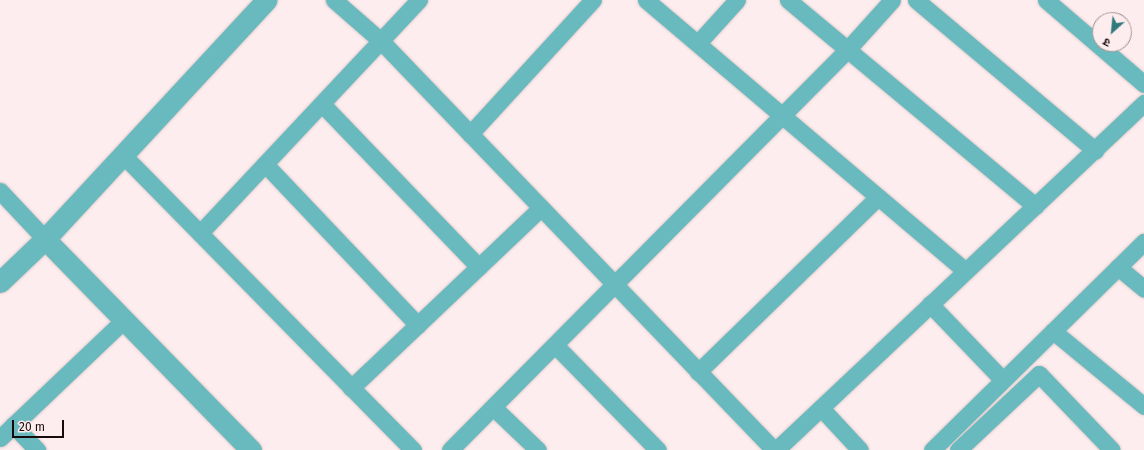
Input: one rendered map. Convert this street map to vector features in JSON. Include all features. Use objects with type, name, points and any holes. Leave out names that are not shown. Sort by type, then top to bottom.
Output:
[{"type":"street","points":[[0,282],[45,239],[266,0]]},
{"type":"street","points":[[334,0],[381,41],[698,372],[775,450],[1144,103]]},
{"type":"street","points":[[200,233],[419,0]]},
{"type":"street","points":[[470,134],[593,0]]},
{"type":"street","points":[[646,0],[966,271]]},
{"type":"street","points":[[698,44],[737,0]]},
{"type":"street","points":[[788,0],[1035,206]]},
{"type":"street","points":[[450,450],[847,50],[892,0]]},
{"type":"street","points":[[916,0],[1095,150]]},
{"type":"street","points":[[1046,0],[1144,84]]},
{"type":"street","points":[[322,104],[479,267]]},
{"type":"street","points":[[123,155],[413,450]]},
{"type":"street","points":[[265,164],[418,325]]},
{"type":"street","points":[[0,191],[251,450]]},
{"type":"street","points":[[698,372],[878,197]]},
{"type":"street","points":[[352,388],[541,208]]},
{"type":"street","points":[[932,450],[1144,242]]},
{"type":"street","points":[[1118,267],[1144,289]]},
{"type":"street","points":[[930,304],[1003,380]]},
{"type":"street","points":[[0,438],[124,320]]},
{"type":"street","points":[[1053,331],[1144,406]]},
{"type":"street","points":[[555,345],[658,450]]},
{"type":"street","points":[[958,450],[1039,374],[1112,450]]},
{"type":"street","points":[[493,407],[538,450]]},
{"type":"street","points":[[821,408],[860,450]]},
{"type":"street","points":[[13,425],[37,450]]}]
